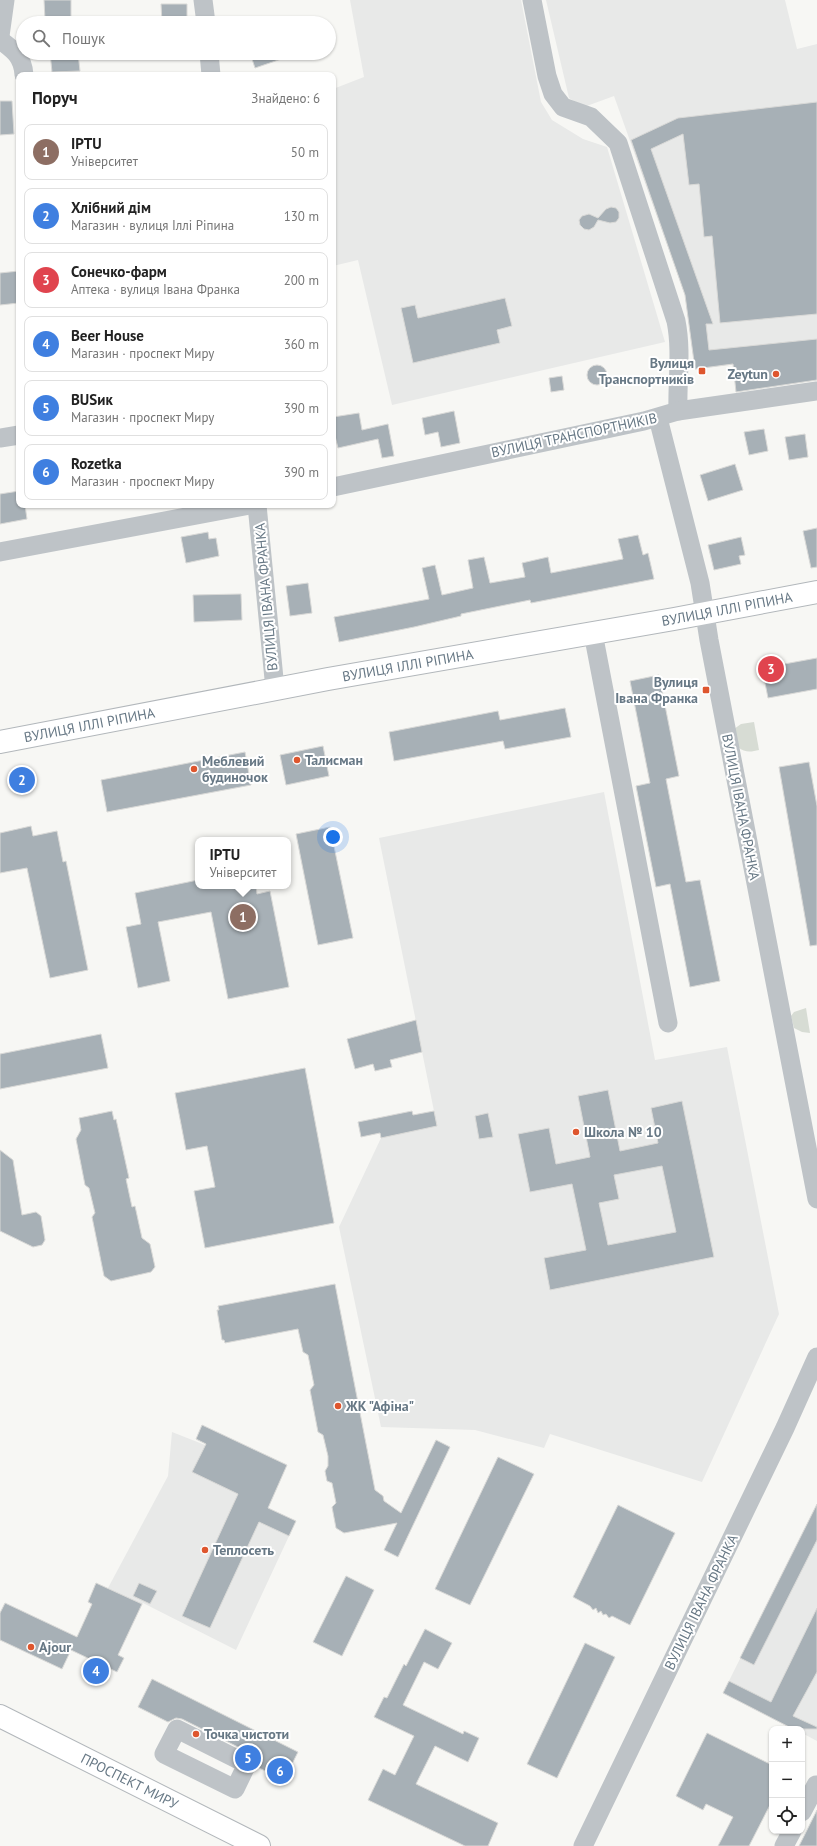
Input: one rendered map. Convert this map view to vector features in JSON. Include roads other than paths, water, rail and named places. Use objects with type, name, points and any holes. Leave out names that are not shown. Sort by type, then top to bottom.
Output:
[{"type":"main road","name":"ВУЛИЦЯ ІЛЛІ РІПИНА","points":[[0,742],[275,689],[817,592]]},
{"type":"main road","name":"ПРОСПЕКТ МИРУ","points":[[0,1716],[255,1845]]},
{"type":"street","points":[[0,36],[5,0]]},
{"type":"street","points":[[203,0],[205,16]]},
{"type":"street","points":[[532,0],[553,94],[563,107],[591,118],[618,143],[676,321],[680,340],[680,360],[677,379],[678,411]]},
{"type":"street","points":[[0,40],[16,51]]},
{"type":"street","points":[[21,60],[24,66],[24,72]]},
{"type":"street","points":[[210,60],[211,72]]},
{"type":"street","name":"ВУЛИЦЯ ТРАНСПОРТНИКІВ","points":[[336,486],[658,418],[678,411],[817,391]]},
{"type":"street","name":"ВУЛИЦЯ ІВАНА ФРАНКА","points":[[658,418],[700,582],[817,1199]]},
{"type":"street","points":[[0,438],[16,435]]},
{"type":"street","points":[[0,552],[234,508]]},
{"type":"street","name":"ВУЛИЦЯ ІВАНА ФРАНКА","points":[[257,508],[275,689]]},
{"type":"street","points":[[593,633],[668,1023]]},
{"type":"street","name":"ВУЛИЦЯ ІВАНА ФРАНКА","points":[[583,1846],[782,1435],[817,1357]]},
{"type":"street","points":[[805,1806],[816,1785]]},
{"type":"street","points":[[784,1846],[790,1834]]},
{"type":"place","name":"Вулиця Транспортників","points":[[702,371]]},
{"type":"place","name":"Zeytun","points":[[776,374]]},
{"type":"place","name":"Сонечко-фарм","points":[[771,669]]},
{"type":"place","name":"Вулиця Івана Франка","points":[[706,690]]},
{"type":"place","name":"Талисман","points":[[297,760]]},
{"type":"place","name":"Меблевий будиночок","points":[[194,769]]},
{"type":"place","name":"Хлібний дім","points":[[22,780]]},
{"type":"place","name":"IPTU","points":[[243,917]]},
{"type":"place","name":"Школа № 10","points":[[576,1132]]},
{"type":"place","name":"ЖК \"Афіна\"","points":[[338,1406]]},
{"type":"place","name":"Теплосеть","points":[[205,1550]]},
{"type":"place","name":"Ajour","points":[[31,1647]]},
{"type":"place","name":"Beer House","points":[[96,1671]]},
{"type":"place","name":"Точка чистоти","points":[[196,1734]]},
{"type":"place","name":"BUSик","points":[[248,1758]]},
{"type":"place","name":"Rozetka","points":[[280,1771]]}]
